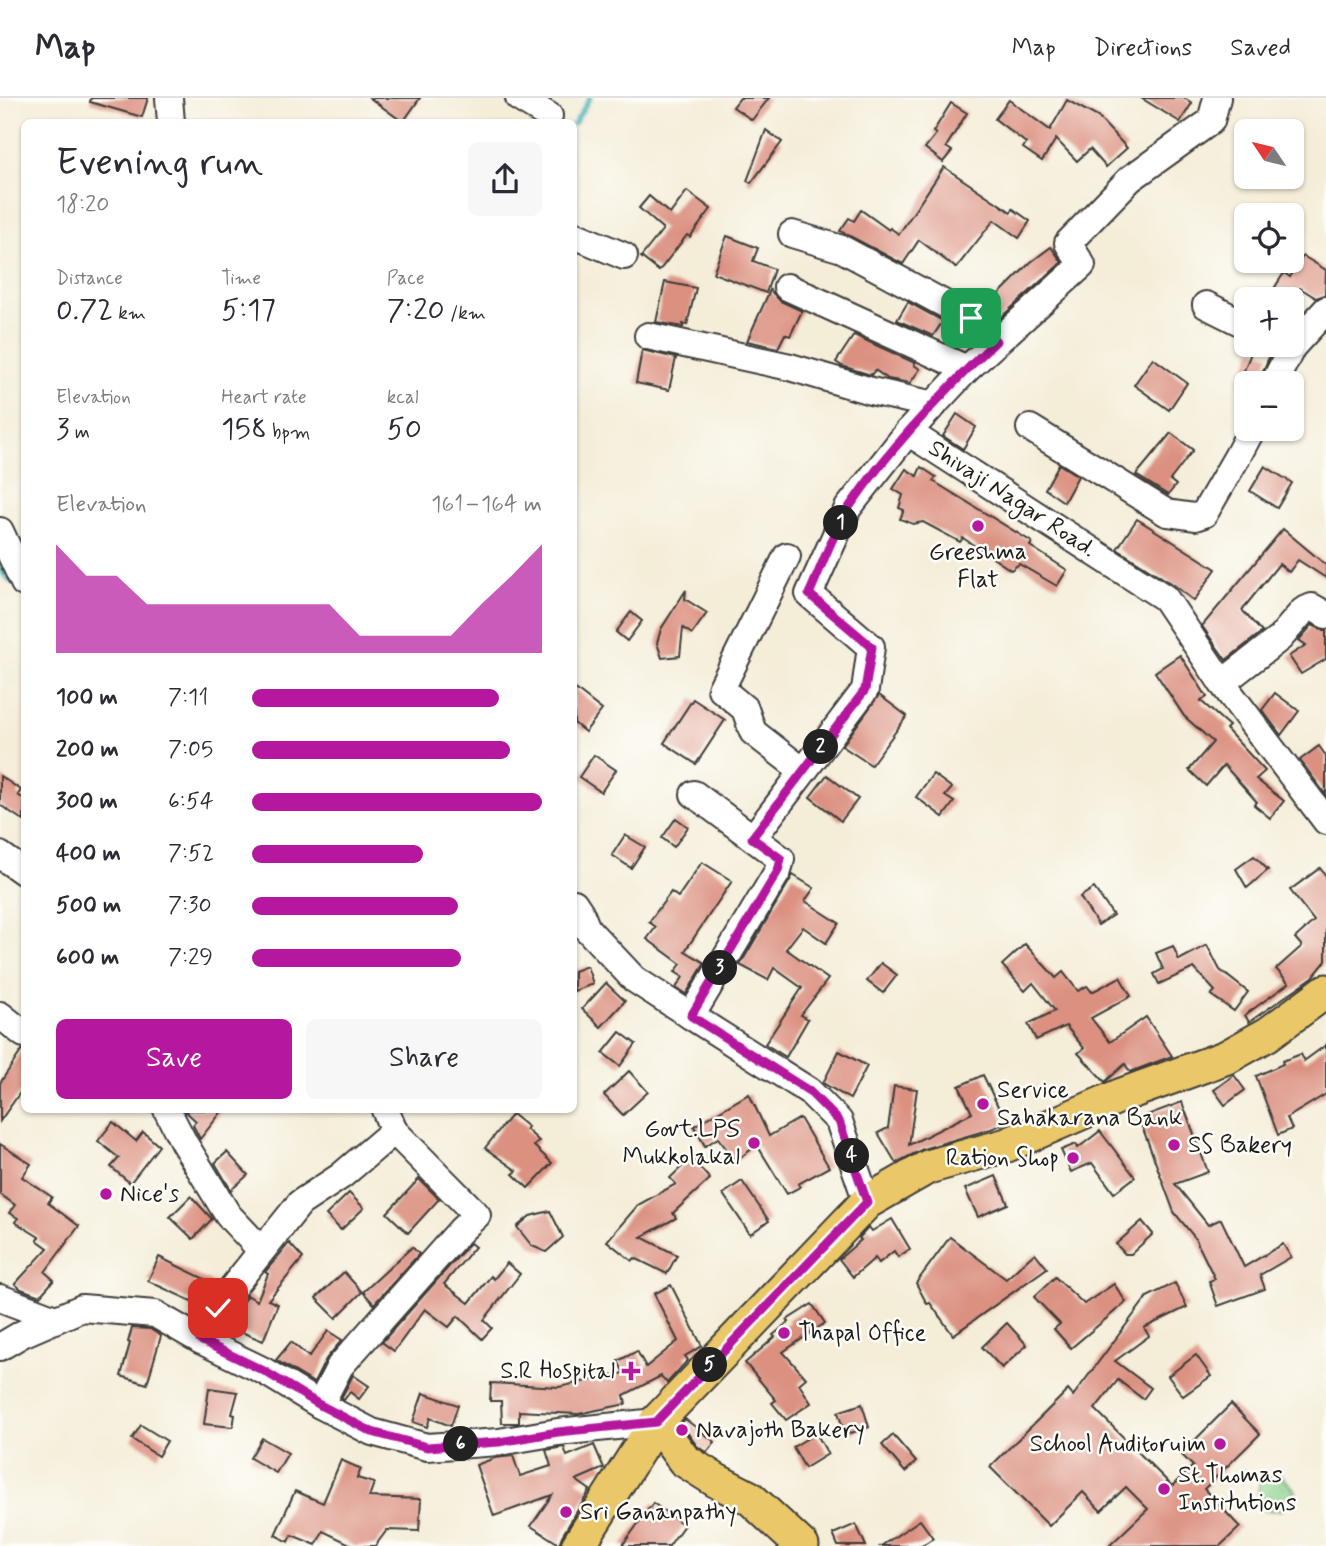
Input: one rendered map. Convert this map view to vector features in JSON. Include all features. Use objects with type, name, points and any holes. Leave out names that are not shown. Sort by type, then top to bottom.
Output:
[{"type":"main road","points":[[578,1546],[656,1422],[867,1202],[928,1167],[1007,1145],[1122,1095],[1227,1057],[1268,1034],[1326,991]]},
{"type":"main road","points":[[656,1422],[684,1460],[750,1498],[802,1546]]},
{"type":"street","points":[[169,98],[171,119]]},
{"type":"street","points":[[519,98],[551,112]]},
{"type":"street","points":[[908,432],[996,341],[1082,265],[1068,243],[1130,179],[1211,121],[1217,98]]},
{"type":"street","points":[[792,234],[842,249],[971,318],[996,341]]},
{"type":"street","points":[[577,236],[624,256]]},
{"type":"street","points":[[787,287],[967,369]]},
{"type":"street","points":[[1206,305],[1234,318]]},
{"type":"street","points":[[1304,332],[1326,310]]},
{"type":"street","points":[[648,336],[790,367],[872,391],[934,405]]},
{"type":"street","points":[[1030,428],[1167,513],[1195,517],[1204,514],[1246,441]]},
{"type":"street","name":"Shivaji Nagar Road.","points":[[752,838],[865,690],[872,647],[809,594],[848,508],[908,432],[1165,598],[1222,683],[1326,821]]},
{"type":"street","points":[[0,531],[21,576]]},
{"type":"street","points":[[787,556],[721,688],[745,709],[753,732],[803,771]]},
{"type":"street","points":[[1222,683],[1280,638],[1303,611],[1312,607],[1326,615]]},
{"type":"street","points":[[691,1016],[778,871],[781,859],[694,793]]},
{"type":"street","points":[[0,855],[21,870]]},
{"type":"street","points":[[577,908],[587,929],[634,979],[809,1091],[839,1121],[867,1202]]},
{"type":"street","points":[[0,1015],[21,1032]]},
{"type":"street","points":[[169,1113],[228,1215],[261,1250]]},
{"type":"street","points":[[200,1340],[218,1308],[300,1203],[341,1176],[389,1120],[477,1215],[341,1366],[320,1405]]},
{"type":"street","points":[[0,1298],[55,1319]]},
{"type":"street","points":[[0,1347],[22,1334],[82,1308],[155,1314],[372,1432],[427,1447],[499,1442],[558,1432],[656,1422]]},
{"type":"green space","points":[[1281,1475],[1296,1491],[1282,1510],[1265,1511],[1256,1504],[1260,1479]]},
{"type":"building","points":[[91,98],[148,98],[142,117],[90,102]]},
{"type":"building","points":[[370,98],[420,98],[405,119],[399,119]]},
{"type":"building","points":[[740,98],[769,98],[752,120],[733,107]]},
{"type":"building","points":[[1141,98],[1184,98],[1192,103],[1180,122]]},
{"type":"building","points":[[1009,100],[1050,130],[1067,100],[1098,117],[1127,148],[1106,167],[1090,149],[1077,161],[1056,139],[1042,161],[1023,148],[1026,143],[995,119]]},
{"type":"building","points":[[951,103],[967,113],[946,147],[952,151],[943,162],[925,148],[936,134],[933,132]]},
{"type":"building","points":[[766,130],[782,142],[751,183],[747,181]]},
{"type":"building","points":[[944,167],[1011,212],[1013,209],[1030,221],[1019,238],[994,220],[956,268],[919,240],[903,264],[840,231],[849,218],[854,221],[861,210],[899,234]]},
{"type":"building","points":[[687,191],[711,209],[659,271],[641,257],[663,229],[639,208],[649,196],[670,214]]},
{"type":"building","points":[[727,236],[758,248],[753,261],[774,269],[766,293],[713,273]]},
{"type":"building","points":[[1051,247],[1062,262],[997,321],[976,303],[979,300],[985,305],[992,295],[995,298],[1031,262]]},
{"type":"building","points":[[1304,257],[1326,270],[1325,295],[1316,298],[1304,290],[1304,287],[1275,287],[1284,273],[1290,277],[1292,273],[1304,273]]},
{"type":"building","points":[[665,282],[696,288],[687,325],[683,324],[683,327],[656,322]]},
{"type":"building","points":[[770,290],[780,301],[802,311],[790,336],[785,334],[778,348],[747,341]]},
{"type":"building","points":[[908,302],[943,321],[933,336],[897,320]]},
{"type":"building","points":[[854,335],[915,363],[920,369],[910,383],[888,379],[875,370],[871,375],[842,366],[836,362]]},
{"type":"building","points":[[642,350],[676,358],[669,390],[636,383]]},
{"type":"building","points":[[1249,357],[1269,357],[1263,371],[1244,371]]},
{"type":"building","points":[[1153,358],[1187,383],[1169,410],[1134,385]]},
{"type":"building","points":[[957,414],[976,427],[963,449],[943,436]]},
{"type":"building","points":[[1171,433],[1193,450],[1170,480],[1176,485],[1168,495],[1136,475]]},
{"type":"building","points":[[1059,464],[1078,476],[1064,502],[1045,489]]},
{"type":"building","points":[[1265,466],[1292,483],[1277,508],[1250,491]]},
{"type":"building","name":"Greeshma Flat","points":[[921,467],[936,477],[933,481],[1032,542],[1030,546],[1067,570],[1057,586],[1019,564],[1011,570],[963,538],[960,542],[923,522],[913,524],[900,519],[904,510],[899,508],[903,495],[893,489],[906,469],[917,476]]},
{"type":"building","points":[[1137,519],[1216,569],[1194,601],[1117,549]]},
{"type":"building","points":[[1283,529],[1326,565],[1326,578],[1298,560],[1289,572],[1279,564],[1242,610],[1262,632],[1226,660],[1202,626]]},
{"type":"building","points":[[686,590],[685,599],[707,613],[692,634],[683,628],[680,656],[662,658],[657,643],[661,629]]},
{"type":"building","points":[[631,612],[642,621],[627,641],[616,632]]},
{"type":"building","points":[[1312,625],[1326,631],[1326,659],[1301,674],[1289,656],[1306,645],[1299,640]]},
{"type":"building","points":[[1180,655],[1207,697],[1201,701],[1229,726],[1226,729],[1265,771],[1256,779],[1284,801],[1270,818],[1254,805],[1257,802],[1224,765],[1206,786],[1189,770],[1213,742],[1184,716],[1155,672]]},
{"type":"building","points":[[577,690],[602,710],[585,732],[577,725]]},
{"type":"building","points":[[1275,693],[1299,711],[1281,735],[1262,710]]},
{"type":"building","points":[[879,695],[907,716],[871,765],[842,746]]},
{"type":"building","points":[[693,699],[725,720],[696,764],[664,743]]},
{"type":"building","points":[[1319,746],[1326,756],[1326,795],[1300,760]]},
{"type":"building","points":[[594,755],[616,770],[601,792],[579,777]]},
{"type":"building","points":[[933,774],[952,788],[945,796],[954,802],[943,817],[916,797]]},
{"type":"building","points":[[827,775],[858,799],[841,821],[810,797]]},
{"type":"building","points":[[0,776],[21,790],[18,795],[21,797],[21,819],[0,805]]},
{"type":"building","points":[[676,818],[688,827],[674,847],[662,838]]},
{"type":"building","points":[[625,835],[645,847],[631,868],[612,855]]},
{"type":"building","points":[[1254,856],[1268,870],[1247,888],[1236,869]]},
{"type":"building","points":[[702,862],[732,881],[685,951],[705,963],[686,994],[676,988],[683,977],[675,972],[681,964],[647,939],[656,927],[649,922],[671,892],[678,897]]},
{"type":"building","points":[[1320,868],[1326,876],[1326,961],[1313,977],[1249,1022],[1245,1015],[1289,983],[1276,969],[1302,946],[1295,938],[1314,921],[1290,890]]},
{"type":"building","points":[[793,875],[814,888],[805,901],[839,923],[826,943],[803,927],[786,949],[828,979],[801,1015],[808,1019],[786,1057],[765,1044],[802,988],[774,968],[768,980],[740,965]]},
{"type":"building","points":[[1094,888],[1113,915],[1098,925],[1080,897]]},
{"type":"building","points":[[1025,944],[1056,978],[1063,972],[1078,991],[1087,986],[1092,992],[1120,977],[1131,996],[1091,1018],[1110,1042],[1146,1017],[1172,1056],[1130,1072],[1125,1064],[1105,1082],[1078,1053],[1084,1048],[1066,1026],[1036,1040],[1028,1024],[1055,1011],[1033,983],[1025,991],[1002,965]]},
{"type":"building","points":[[1207,945],[1220,970],[1248,992],[1234,1011],[1211,995],[1215,991],[1194,968],[1159,984],[1154,974],[1163,969],[1156,953],[1173,946],[1179,960]]},
{"type":"building","points":[[881,963],[897,975],[883,993],[867,981]]},
{"type":"building","points":[[587,966],[593,984],[577,990],[577,970]]},
{"type":"building","points":[[606,983],[625,1001],[601,1027],[582,1009]]},
{"type":"building","points":[[620,1032],[636,1044],[620,1066],[603,1053]]},
{"type":"building","points":[[1326,1045],[1326,1094],[1287,1118],[1292,1129],[1278,1135],[1256,1076],[1301,1054],[1304,1061]]},
{"type":"building","points":[[839,1051],[867,1066],[850,1099],[823,1083]]},
{"type":"building","points":[[21,1052],[21,1091],[0,1121],[0,1083]]},
{"type":"building","points":[[629,1071],[648,1092],[623,1115],[604,1095]]},
{"type":"building","points":[[983,1075],[1006,1123],[923,1149],[896,1163],[878,1133],[888,1128],[894,1086],[917,1089],[909,1145],[972,1113],[959,1086]]},
{"type":"building","points":[[1234,1075],[1245,1090],[1225,1105],[1214,1090]]},
{"type":"building","points":[[749,1094],[769,1136],[800,1118],[829,1167],[798,1184],[800,1187],[787,1194],[757,1145],[736,1161],[718,1138],[705,1146],[694,1126]]},
{"type":"building","points":[[1182,1102],[1208,1172],[1175,1184],[1208,1225],[1221,1219],[1244,1267],[1283,1244],[1291,1257],[1260,1275],[1265,1289],[1218,1306],[1209,1281],[1215,1279],[1195,1238],[1174,1212],[1139,1118]]},
{"type":"building","points":[[187,1113],[221,1113],[200,1139],[193,1125],[196,1121]]},
{"type":"building","points":[[512,1114],[528,1127],[526,1129],[539,1141],[534,1146],[552,1163],[528,1188],[513,1174],[517,1171],[485,1148]]},
{"type":"building","points":[[113,1122],[136,1141],[143,1132],[159,1146],[130,1183],[111,1167],[119,1158],[98,1141]]},
{"type":"building","points":[[1100,1131],[1135,1177],[1114,1193],[1092,1163],[1071,1172],[1061,1150],[1076,1144],[1078,1148]]},
{"type":"building","points":[[0,1144],[31,1164],[22,1177],[52,1197],[48,1203],[79,1226],[45,1272],[54,1280],[40,1296],[15,1284],[48,1248],[37,1240],[39,1237],[15,1222],[18,1218],[9,1213],[15,1205],[0,1194]]},
{"type":"building","points":[[227,1152],[248,1175],[231,1190],[215,1163]]},
{"type":"building","points":[[691,1158],[710,1179],[673,1213],[676,1218],[641,1237],[677,1255],[667,1274],[635,1258],[632,1261],[607,1241],[638,1205],[676,1184],[670,1178]]},
{"type":"building","points":[[996,1176],[1008,1204],[978,1217],[965,1189]]},
{"type":"building","points":[[419,1179],[439,1199],[408,1233],[387,1213]]},
{"type":"building","points":[[742,1181],[769,1221],[750,1234],[723,1194]]},
{"type":"building","points":[[349,1193],[364,1208],[341,1230],[326,1215]]},
{"type":"building","points":[[191,1196],[212,1219],[193,1239],[170,1217]]},
{"type":"building","points":[[550,1211],[563,1237],[546,1252],[532,1246],[517,1227],[530,1216]]},
{"type":"building","points":[[892,1219],[910,1249],[898,1257],[894,1251],[879,1263],[875,1258],[853,1277],[839,1259],[861,1240],[859,1238],[869,1227],[872,1231]]},
{"type":"building","points":[[1142,1221],[1153,1234],[1131,1254],[1125,1254],[1116,1244]]},
{"type":"building","points":[[950,1237],[1006,1279],[1035,1253],[1047,1268],[953,1335],[930,1303],[927,1304],[916,1283]]},
{"type":"building","points":[[289,1243],[303,1258],[268,1300],[278,1304],[263,1341],[239,1331],[236,1335],[226,1328],[247,1295],[257,1301],[268,1274],[265,1272]]},
{"type":"building","points":[[470,1243],[475,1247],[444,1284],[469,1303],[491,1276],[494,1279],[507,1263],[520,1274],[484,1320],[492,1328],[482,1339],[458,1316],[449,1327],[425,1309],[394,1351],[382,1342]]},
{"type":"building","points":[[412,1247],[419,1254],[374,1304],[363,1292]]},
{"type":"building","points":[[159,1257],[215,1284],[202,1306],[148,1281]]},
{"type":"building","points":[[344,1272],[362,1292],[336,1318],[316,1298]]},
{"type":"building","points":[[1055,1277],[1084,1304],[1114,1284],[1126,1302],[1071,1348],[1054,1329],[1060,1324],[1034,1297]]},
{"type":"building","points":[[1175,1283],[1187,1307],[1144,1328],[1149,1336],[1115,1361],[1151,1388],[1143,1399],[1118,1380],[1095,1409],[1172,1486],[1193,1466],[1181,1454],[1231,1404],[1260,1434],[1204,1489],[1240,1527],[1220,1546],[1109,1546],[1148,1509],[1126,1487],[1101,1511],[1083,1492],[1049,1526],[990,1467],[1068,1390],[1073,1396],[1147,1297]]},
{"type":"building","points":[[671,1285],[702,1346],[685,1356],[688,1360],[667,1383],[661,1376],[624,1395],[626,1404],[578,1414],[519,1411],[519,1423],[502,1423],[501,1401],[490,1401],[491,1383],[559,1387],[624,1373],[618,1361],[637,1351],[646,1367],[678,1341],[654,1294]]},
{"type":"building","points":[[812,1304],[825,1323],[783,1352],[806,1378],[799,1384],[811,1403],[786,1420],[772,1403],[776,1400],[745,1363],[775,1337],[773,1335],[789,1322],[787,1320]]},
{"type":"building","points":[[1007,1323],[1027,1345],[1002,1368],[982,1347]]},
{"type":"building","points":[[132,1328],[150,1329],[161,1336],[147,1384],[121,1376]]},
{"type":"building","points":[[328,1331],[342,1340],[326,1359],[314,1383],[276,1360],[291,1342],[309,1357]]},
{"type":"building","points":[[1196,1355],[1211,1376],[1183,1396],[1168,1376]]},
{"type":"building","points":[[353,1375],[369,1386],[359,1399],[350,1392],[344,1400],[341,1398]]},
{"type":"building","points":[[209,1388],[238,1392],[232,1414],[235,1415],[233,1427],[204,1424]]},
{"type":"building","points":[[423,1393],[458,1405],[451,1426],[430,1418],[427,1427],[413,1422]]},
{"type":"building","points":[[862,1404],[869,1427],[845,1435],[838,1412]]},
{"type":"building","points":[[685,1419],[715,1442],[707,1452],[697,1446],[681,1424]]},
{"type":"building","points":[[141,1425],[167,1441],[158,1456],[132,1439]]},
{"type":"building","points":[[816,1433],[828,1454],[805,1468],[793,1447]]},
{"type":"building","points":[[893,1435],[916,1462],[905,1472],[882,1445]]},
{"type":"building","points":[[262,1438],[288,1453],[276,1473],[250,1458]]},
{"type":"building","points":[[594,1445],[604,1468],[576,1480],[590,1490],[559,1544],[531,1526],[552,1495],[494,1516],[476,1465],[495,1458],[513,1456],[520,1476],[551,1466],[546,1450],[564,1447],[567,1456]]},
{"type":"building","points":[[341,1460],[361,1469],[357,1478],[374,1483],[369,1497],[421,1499],[419,1531],[387,1530],[375,1546],[354,1546],[323,1531],[316,1545],[292,1535],[289,1542],[275,1535],[295,1491],[323,1503]]},
{"type":"building","points":[[653,1503],[684,1525],[669,1546],[622,1546]]},
{"type":"building","points":[[920,1520],[933,1538],[921,1546],[881,1546]]},
{"type":"building","points":[[856,1524],[866,1546],[838,1546],[833,1534]]},
{"type":"waterway","points":[[577,119],[590,98]]},
{"type":"waterway","points":[[0,566],[2,573],[11,582]]},
{"type":"place","name":"Greeshma Flat","points":[[978,526]]},
{"type":"place","name":"Service Sahakarana Bank","points":[[983,1104]]},
{"type":"place","name":"Govt.LPS Mukkolakal","points":[[754,1143]]},
{"type":"place","name":"SS Bakery","points":[[1174,1145]]},
{"type":"place","name":"Ration Shop","points":[[1073,1158]]},
{"type":"place","name":"Nice's","points":[[106,1194]]},
{"type":"place","name":"Thapal Office","points":[[784,1333]]},
{"type":"place","name":"S.R Hospital","points":[[631,1371]]},
{"type":"place","name":"Navajoth Bakery","points":[[682,1430]]},
{"type":"place","name":"School Auditoruim","points":[[1220,1444]]},
{"type":"place","name":"St.Thomas Institutions","points":[[1164,1489]]},
{"type":"place","name":"Sri Gananpathy","points":[[566,1512]]},
{"type":"route","points":[[218,1308],[200,1340],[264,1371],[372,1432],[427,1447],[499,1442],[558,1432],[656,1422],[867,1202],[839,1121],[809,1091],[691,1016],[778,871],[781,859],[752,838],[865,690],[872,647],[809,594],[848,508],[908,432],[996,341],[971,318]]}]
